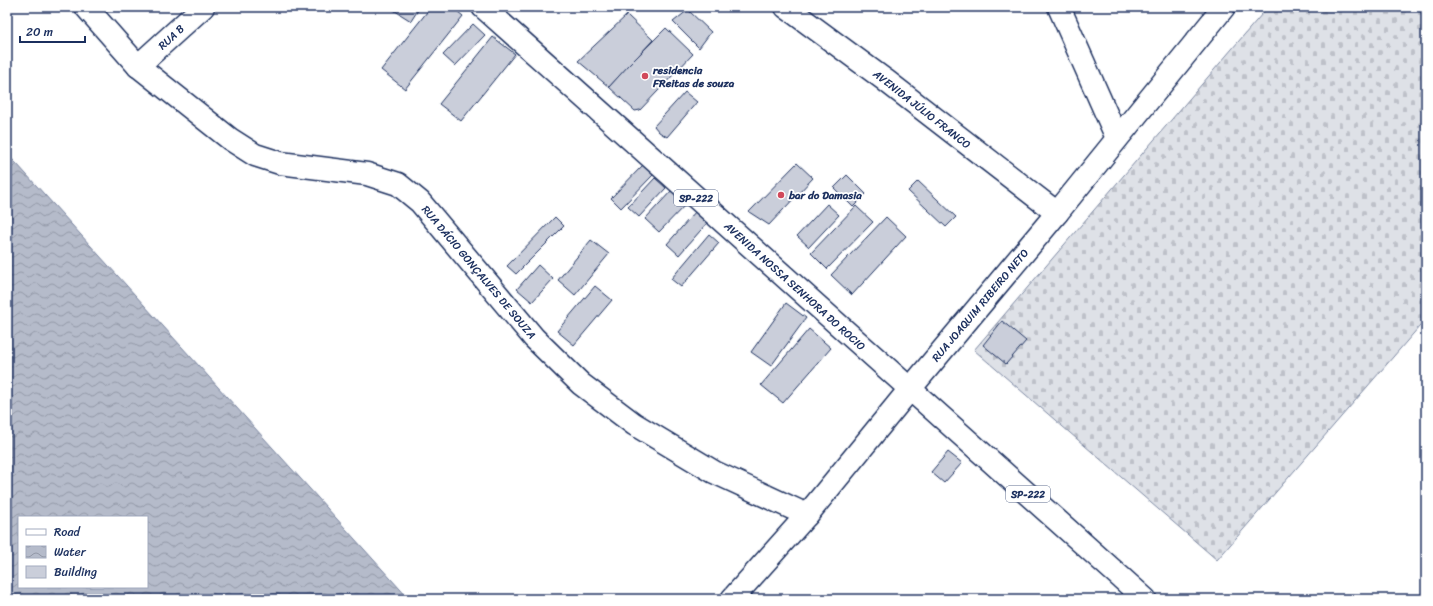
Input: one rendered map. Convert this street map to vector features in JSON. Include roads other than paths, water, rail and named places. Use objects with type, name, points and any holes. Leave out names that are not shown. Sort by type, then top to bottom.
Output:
[{"type":"street","name":"RUA DÁCIO GONÇALVES DE SOUZA","points":[[86,7],[138,66],[230,139],[255,155],[280,163],[367,174],[398,184],[420,202],[534,338],[581,384],[634,424],[714,472],[807,515]]},
{"type":"street","name":"RUA B","points":[[138,66],[203,7]]},
{"type":"street","name":"AVENIDA NOSSA SENHORA DO ROCIO","points":[[483,7],[910,389]]},
{"type":"street","name":"AVENIDA JÚLIO FRANCO","points":[[786,7],[885,80],[1057,213]]},
{"type":"street","points":[[1059,7],[1117,138]]},
{"type":"street","name":"RUA JOAQUIM RIBEIRO NETO","points":[[732,599],[807,515],[1057,213],[1224,7]]},
{"type":"street","name":"SP-222","points":[[910,389],[1145,599]]},
{"type":"water","points":[[7,154],[17,164],[409,599],[7,599]]},
{"type":"place","name":"residencia FReitas de souza","points":[[645,76]]},
{"type":"place","name":"bar do Damasia","points":[[781,195]]}]
